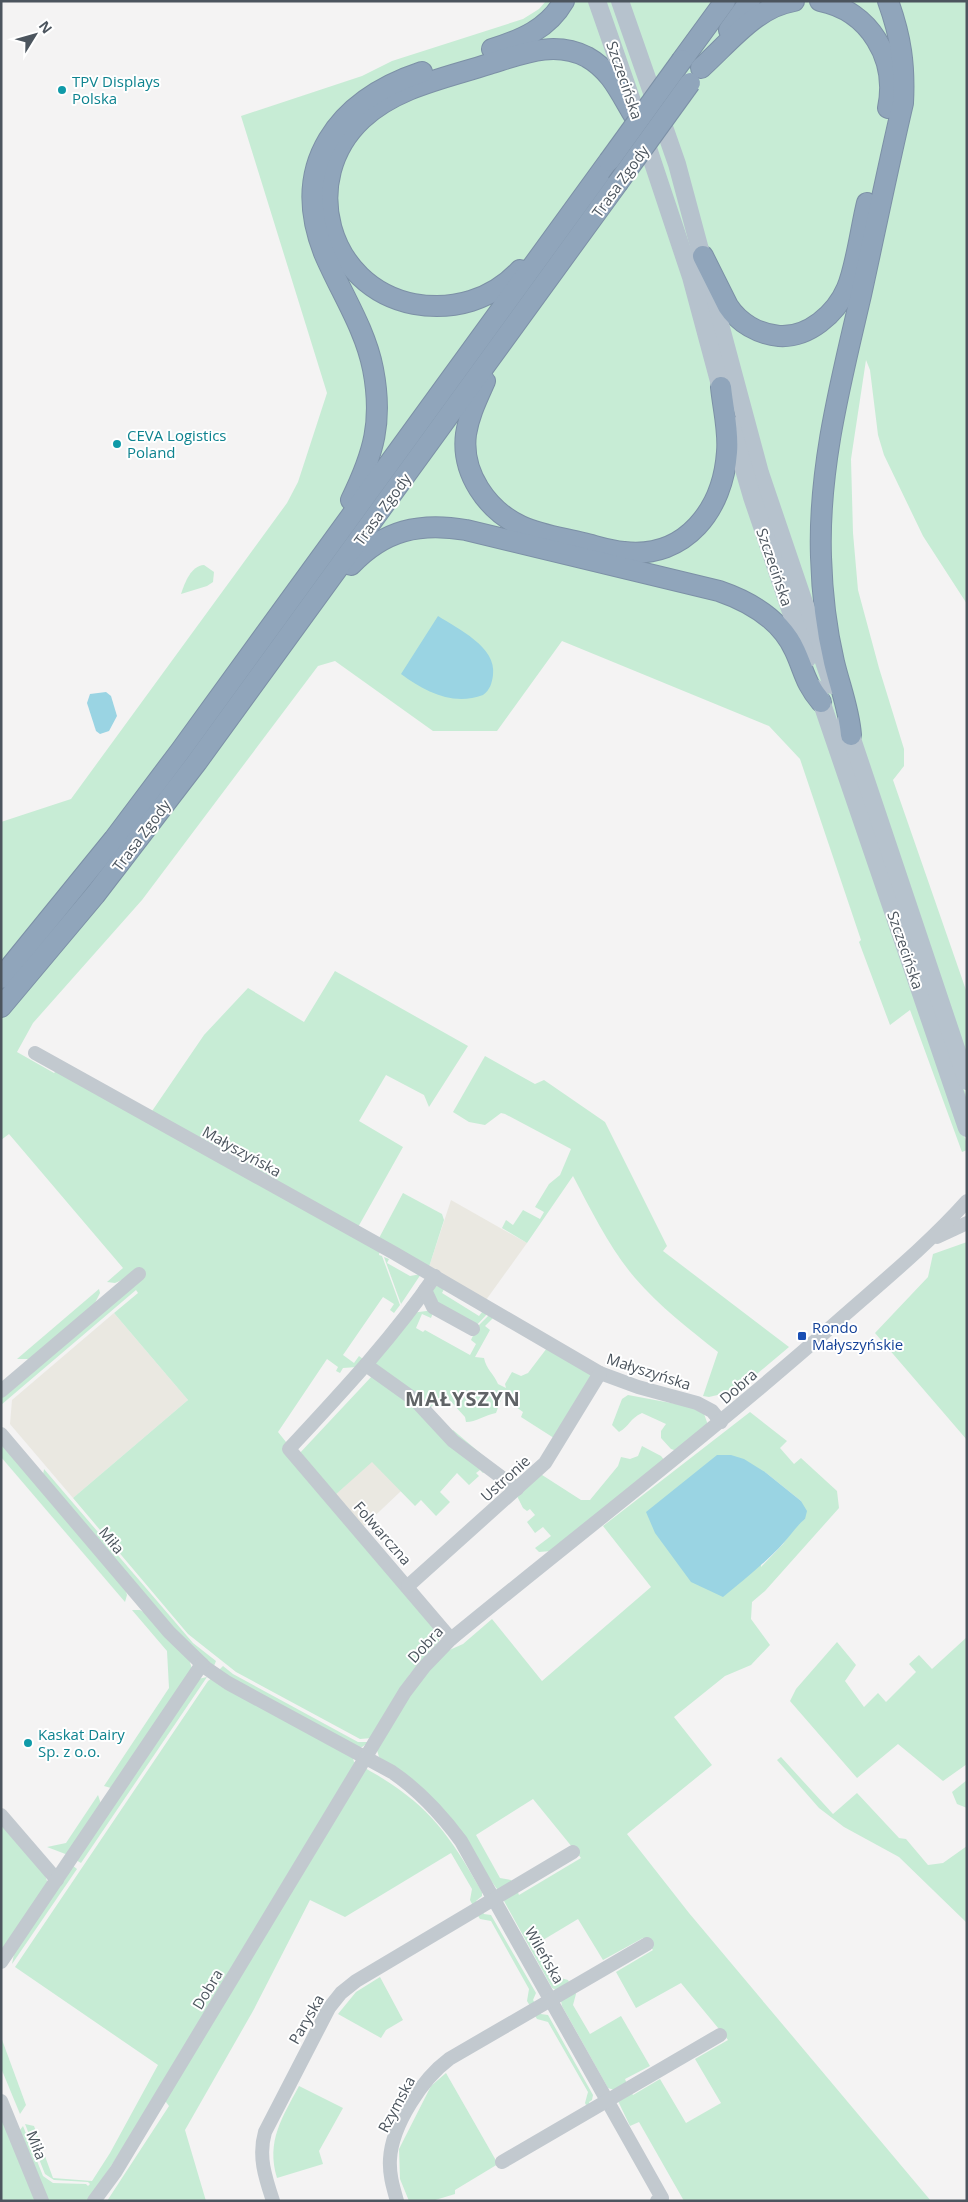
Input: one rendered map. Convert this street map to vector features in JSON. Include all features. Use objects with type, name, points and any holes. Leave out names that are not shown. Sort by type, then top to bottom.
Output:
[{"type":"highway","points":[[317,564],[362,479],[376,436],[377,416],[372,367],[360,331],[324,253],[314,213],[314,184],[324,146],[331,134],[354,107],[373,93],[410,76],[528,36],[548,23],[564,1]]},
{"type":"highway","name":"Trasa Zgody","points":[[1,978],[114,840],[317,564],[725,1]]},
{"type":"highway","name":"Trasa Zgody","points":[[1,1007],[123,859],[303,616],[750,1]]},
{"type":"highway","points":[[696,75],[760,14],[781,4],[794,1]]},
{"type":"highway","points":[[703,256],[715,285],[733,314],[749,326],[772,335],[785,336],[796,334],[820,323],[836,307],[847,288],[889,104],[890,78],[881,47],[868,27],[843,8],[820,1]]},
{"type":"highway","points":[[851,735],[850,715],[834,662],[825,604],[820,515],[825,470],[837,398],[903,103],[905,72],[902,52],[888,1]]},
{"type":"highway","points":[[569,217],[511,280],[494,292],[469,302],[444,307],[422,305],[403,301],[376,289],[358,275],[341,253],[334,237],[329,220],[327,193],[332,165],[341,144],[372,110],[422,85],[535,50],[556,48],[568,50],[595,62],[613,79],[627,108],[642,128]]},
{"type":"highway","points":[[526,310],[472,408],[466,436],[468,461],[474,481],[485,498],[499,513],[521,526],[548,535],[624,552],[644,552],[665,547],[691,533],[713,507],[724,470],[728,450],[721,388]]},
{"type":"highway","points":[[303,616],[353,563],[390,535],[412,529],[441,526],[466,530],[710,588],[745,601],[773,620],[786,635],[795,651],[809,688],[821,702]]},
{"type":"main road","name":"Szczecińska","points":[[597,1],[687,263],[752,497],[967,1128]]},
{"type":"main road","name":"Szczecińska","points":[[620,1],[677,164],[766,492],[832,687],[851,735],[967,1081]]},
{"type":"street","name":"Małyszyńska","points":[[34,1053],[435,1276],[600,1373],[638,1387],[698,1403],[712,1411],[721,1422]]},
{"type":"street","name":"Dobra","points":[[94,2201],[116,2171],[414,1679],[451,1639],[721,1422],[930,1240],[967,1201]]},
{"type":"street","name":"Dobra","points":[[930,1240],[967,1224]]},
{"type":"street","points":[[1,1392],[139,1274]]},
{"type":"street","points":[[435,1276],[366,1365],[415,1400],[453,1441],[517,1489]]},
{"type":"street","points":[[425,1290],[433,1307],[474,1329]]},
{"type":"street","name":"Folwarczna","points":[[366,1365],[289,1449],[408,1586],[451,1639]]},
{"type":"street","name":"Ustronie","points":[[408,1586],[545,1463],[600,1373]]},
{"type":"street","name":"Miła","points":[[1,1434],[169,1632],[202,1664],[228,1683],[366,1758]]},
{"type":"street","points":[[1,1962],[202,1664]]},
{"type":"street","name":"Wileńska","points":[[366,1758],[404,1780],[439,1812],[461,1841],[608,2099],[660,2199]]},
{"type":"street","points":[[1,1814],[57,1880]]},
{"type":"street","name":"Paryska","points":[[273,2201],[262,2164],[264,2132],[335,2000],[356,1981],[574,1852]]},
{"type":"street","name":"Rzymska","points":[[397,2201],[390,2177],[391,2152],[396,2134],[420,2088],[449,2059],[550,1998],[647,1944]]},
{"type":"street","points":[[502,2162],[720,2035]]},
{"type":"street","name":"Miła","points":[[1,2101],[42,2201]]},
{"type":"shaded area","points":[[451,1200],[527,1243],[486,1300],[429,1267]]},
{"type":"shaded area","points":[[114,1313],[188,1400],[73,1498],[10,1424],[12,1400]]},
{"type":"shaded area","points":[[372,1461],[401,1491],[363,1527],[334,1496]]},
{"type":"green space","points":[[546,1],[967,1],[967,604],[923,536],[884,455],[878,435],[870,370],[866,360],[851,459],[853,533],[858,590],[879,668],[904,749],[904,766],[893,780],[967,993],[967,1064],[906,922],[967,1097],[967,1112],[936,1055],[967,1144],[967,1150],[962,1152],[910,1010],[890,1025],[859,942],[861,940],[800,759],[769,726],[562,641],[497,731],[433,731],[335,661],[318,666],[142,900],[33,1023],[17,1052],[54,1073],[57,1070],[380,1250],[379,1255],[382,1256],[400,1305],[394,1313],[390,1310],[394,1304],[383,1297],[343,1355],[354,1363],[359,1356],[363,1359],[357,1367],[343,1368],[340,1373],[336,1371],[338,1367],[327,1359],[278,1432],[439,1633],[439,1641],[410,1674],[372,1738],[360,1739],[236,1672],[188,1634],[73,1498],[188,1400],[114,1313],[138,1293],[136,1290],[1,1405],[1,1397],[122,1280],[115,1283],[107,1282],[123,1268],[9,1134],[1,1140],[1,822],[71,799],[287,503],[298,482],[327,393],[241,116],[362,76],[392,61],[523,19],[539,9]]},
{"type":"green space","points":[[204,565],[214,572],[213,582],[207,586],[181,594],[192,571]]},
{"type":"green space","points":[[335,971],[468,1046],[429,1107],[424,1095],[386,1075],[359,1121],[403,1147],[357,1229],[150,1114],[204,1035],[248,988],[304,1022]]},
{"type":"green space","points":[[485,1056],[535,1084],[544,1080],[605,1122],[667,1246],[663,1251],[789,1347],[745,1384],[747,1388],[709,1397],[703,1396],[718,1352],[664,1308],[635,1278],[609,1242],[573,1176],[527,1243],[502,1228],[506,1220],[513,1225],[523,1210],[540,1219],[544,1212],[535,1207],[549,1184],[560,1175],[571,1149],[505,1114],[501,1113],[485,1125],[469,1122],[453,1112]]},
{"type":"green space","points":[[403,1193],[442,1214],[444,1220],[429,1267],[378,1240]]},
{"type":"green space","points":[[967,1242],[967,1440],[875,1333],[928,1277],[933,1254]]},
{"type":"green space","points":[[384,1257],[389,1259],[387,1263],[410,1276],[421,1274],[401,1304]]},
{"type":"green space","points":[[436,1286],[445,1287],[442,1293],[479,1316],[483,1311],[488,1313],[475,1327],[434,1305],[430,1291]]},
{"type":"green space","points":[[99,1289],[100,1293],[94,1305],[30,1359],[17,1359]]},
{"type":"green space","points":[[434,1310],[431,1318],[422,1314],[416,1328],[423,1332],[425,1330],[470,1355],[476,1344],[471,1340],[477,1327],[490,1314],[494,1317],[485,1326],[490,1330],[475,1357],[484,1358],[486,1365],[498,1384],[506,1388],[505,1384],[512,1372],[521,1376],[528,1373],[547,1348],[594,1376],[557,1440],[521,1417],[523,1412],[502,1397],[496,1413],[470,1422],[466,1422],[465,1417],[444,1394],[430,1408],[451,1432],[453,1430],[499,1469],[519,1482],[516,1484],[454,1438],[427,1409],[370,1363],[411,1313]]},
{"type":"green space","points":[[373,1375],[424,1413],[487,1470],[483,1473],[480,1470],[476,1473],[479,1476],[469,1485],[457,1473],[440,1492],[450,1502],[436,1516],[421,1500],[415,1506],[372,1462],[334,1496],[298,1455]]},
{"type":"green space","points":[[628,1395],[698,1408],[703,1411],[708,1425],[677,1451],[671,1449],[661,1438],[661,1431],[666,1424],[642,1413],[619,1432],[612,1425],[622,1399]]},
{"type":"green space","points":[[750,1412],[787,1441],[780,1448],[794,1464],[801,1458],[837,1491],[839,1508],[765,1591],[752,1602],[751,1619],[770,1645],[751,1665],[725,1676],[674,1717],[712,1765],[627,1834],[689,1913],[931,2201],[684,2201],[639,2122],[630,2126],[618,2101],[630,2090],[633,2095],[660,2079],[686,2123],[721,2103],[695,2059],[728,2040],[681,1983],[636,2008],[616,1972],[653,1950],[643,1938],[603,1960],[578,1919],[538,1943],[557,1977],[568,1980],[570,1984],[556,1990],[552,1988],[504,1901],[505,1898],[517,1890],[519,1895],[581,1858],[533,1799],[476,1835],[500,1878],[511,1880],[513,1884],[499,1890],[497,1889],[426,1791],[379,1757],[377,1750],[415,1687],[445,1652],[463,1644],[492,1619],[542,1681],[651,1587],[603,1526]],"holes":[[[765,1472],[801,1501],[805,1519],[797,1524],[783,1544],[761,1567]]]},
{"type":"green space","points":[[1,1443],[125,1588],[127,1595],[125,1602],[1,1457]]},
{"type":"green space","points":[[642,1446],[661,1456],[665,1461],[551,1551],[539,1552],[535,1548],[551,1536],[543,1527],[535,1533],[527,1522],[535,1515],[530,1509],[527,1511],[523,1508],[516,1494],[539,1473],[581,1500],[590,1500],[618,1466],[621,1457],[630,1459],[638,1456]]},
{"type":"green space","points":[[44,1469],[193,1643],[216,1661],[214,1666],[190,1647],[43,1475]]},
{"type":"green space","points":[[132,1610],[140,1610],[147,1614],[189,1659],[192,1669],[111,1788],[104,1786],[169,1688],[167,1651]]},
{"type":"green space","points":[[967,1637],[967,1764],[943,1781],[898,1744],[857,1778],[790,1701],[796,1689],[837,1642],[856,1665],[845,1681],[864,1707],[878,1693],[886,1702],[916,1672],[909,1664],[919,1655],[932,1669]]},
{"type":"green space","points":[[223,1666],[233,1674],[358,1742],[369,1742],[362,1747],[357,1747],[230,1678],[219,1670]]},
{"type":"green space","points":[[207,1677],[81,1863],[76,1860],[198,1679]]},
{"type":"green space","points":[[212,1678],[353,1758],[354,1762],[378,1775],[415,1802],[430,1816],[456,1849],[482,1892],[482,1896],[476,1901],[478,1904],[473,1906],[470,1900],[472,1889],[451,1853],[345,1917],[310,1900],[253,2011],[185,2130],[206,2201],[107,2201],[169,2106],[159,2093],[88,2201],[48,2201],[20,2130],[23,2126],[43,2176],[53,2183],[86,2184],[88,2186],[90,2184],[88,2182],[54,2180],[45,2174],[25,2124],[34,2126],[53,2178],[92,2181],[110,2153],[158,2065],[15,1967],[208,1681]]},
{"type":"green space","points":[[781,1757],[833,1814],[857,1793],[899,1838],[906,1839],[928,1865],[943,1863],[967,1846],[967,1923],[899,1857],[844,1827],[819,1808],[777,1760]]},
{"type":"green space","points":[[967,1780],[967,1808],[957,1804],[952,1792]]},
{"type":"green space","points":[[98,1795],[101,1804],[68,1855],[47,1847],[66,1843]]},
{"type":"green space","points":[[1,1823],[45,1875],[48,1884],[1,1953]]},
{"type":"green space","points":[[72,1865],[77,1869],[12,1964],[14,1954]]},
{"type":"green space","points":[[482,1911],[484,1914],[491,1915],[536,1993],[533,2000],[535,2003],[530,2006],[527,2001],[529,1989],[491,1921],[480,1919],[477,1914]]},
{"type":"green space","points":[[380,1977],[403,2020],[386,2030],[381,2038],[338,2014],[356,1992]]},
{"type":"green space","points":[[574,1990],[576,1994],[573,2005],[590,2034],[621,2016],[650,2066],[625,2079],[627,2084],[614,2090],[608,2088],[562,2006],[561,2001]]},
{"type":"green space","points":[[539,2011],[541,2014],[548,2015],[593,2095],[592,2100],[589,2102],[590,2105],[587,2107],[585,2103],[588,2092],[548,2022],[537,2019],[534,2014]]},
{"type":"green space","points":[[1,2037],[26,2105],[20,2114],[1,2068]]},
{"type":"green space","points":[[446,2073],[498,2164],[455,2190],[455,2194],[432,2201],[409,2201],[400,2179],[399,2149],[431,2086]]},
{"type":"green space","points":[[299,2086],[343,2108],[319,2151],[323,2164],[277,2178],[273,2153],[275,2141],[282,2119]]},
{"type":"green space","points":[[1,2116],[37,2201],[1,2201]]},
{"type":"water","points":[[438,616],[483,647],[489,656],[493,665],[493,678],[489,689],[483,695],[461,699],[450,698],[430,691],[401,674]]},
{"type":"water","points":[[106,692],[111,696],[117,716],[109,731],[100,734],[96,731],[87,703],[90,694]]},
{"type":"water","points":[[717,1455],[731,1455],[744,1459],[765,1472],[801,1501],[807,1511],[805,1519],[779,1548],[723,1597],[691,1582],[655,1533],[646,1512]]},
{"type":"place","name":"TPV Displays Polska","points":[[62,90]]},
{"type":"place","name":"CEVA Logistics Poland","points":[[117,444]]},
{"type":"place","name":"Rondo Małyszyńskie","points":[[802,1336]]},
{"type":"place","name":"Kaskat Dairy Sp. z o.o.","points":[[28,1743]]},
{"type":"district","name":"MAŁYSZYN","points":[[463,1398]]}]
